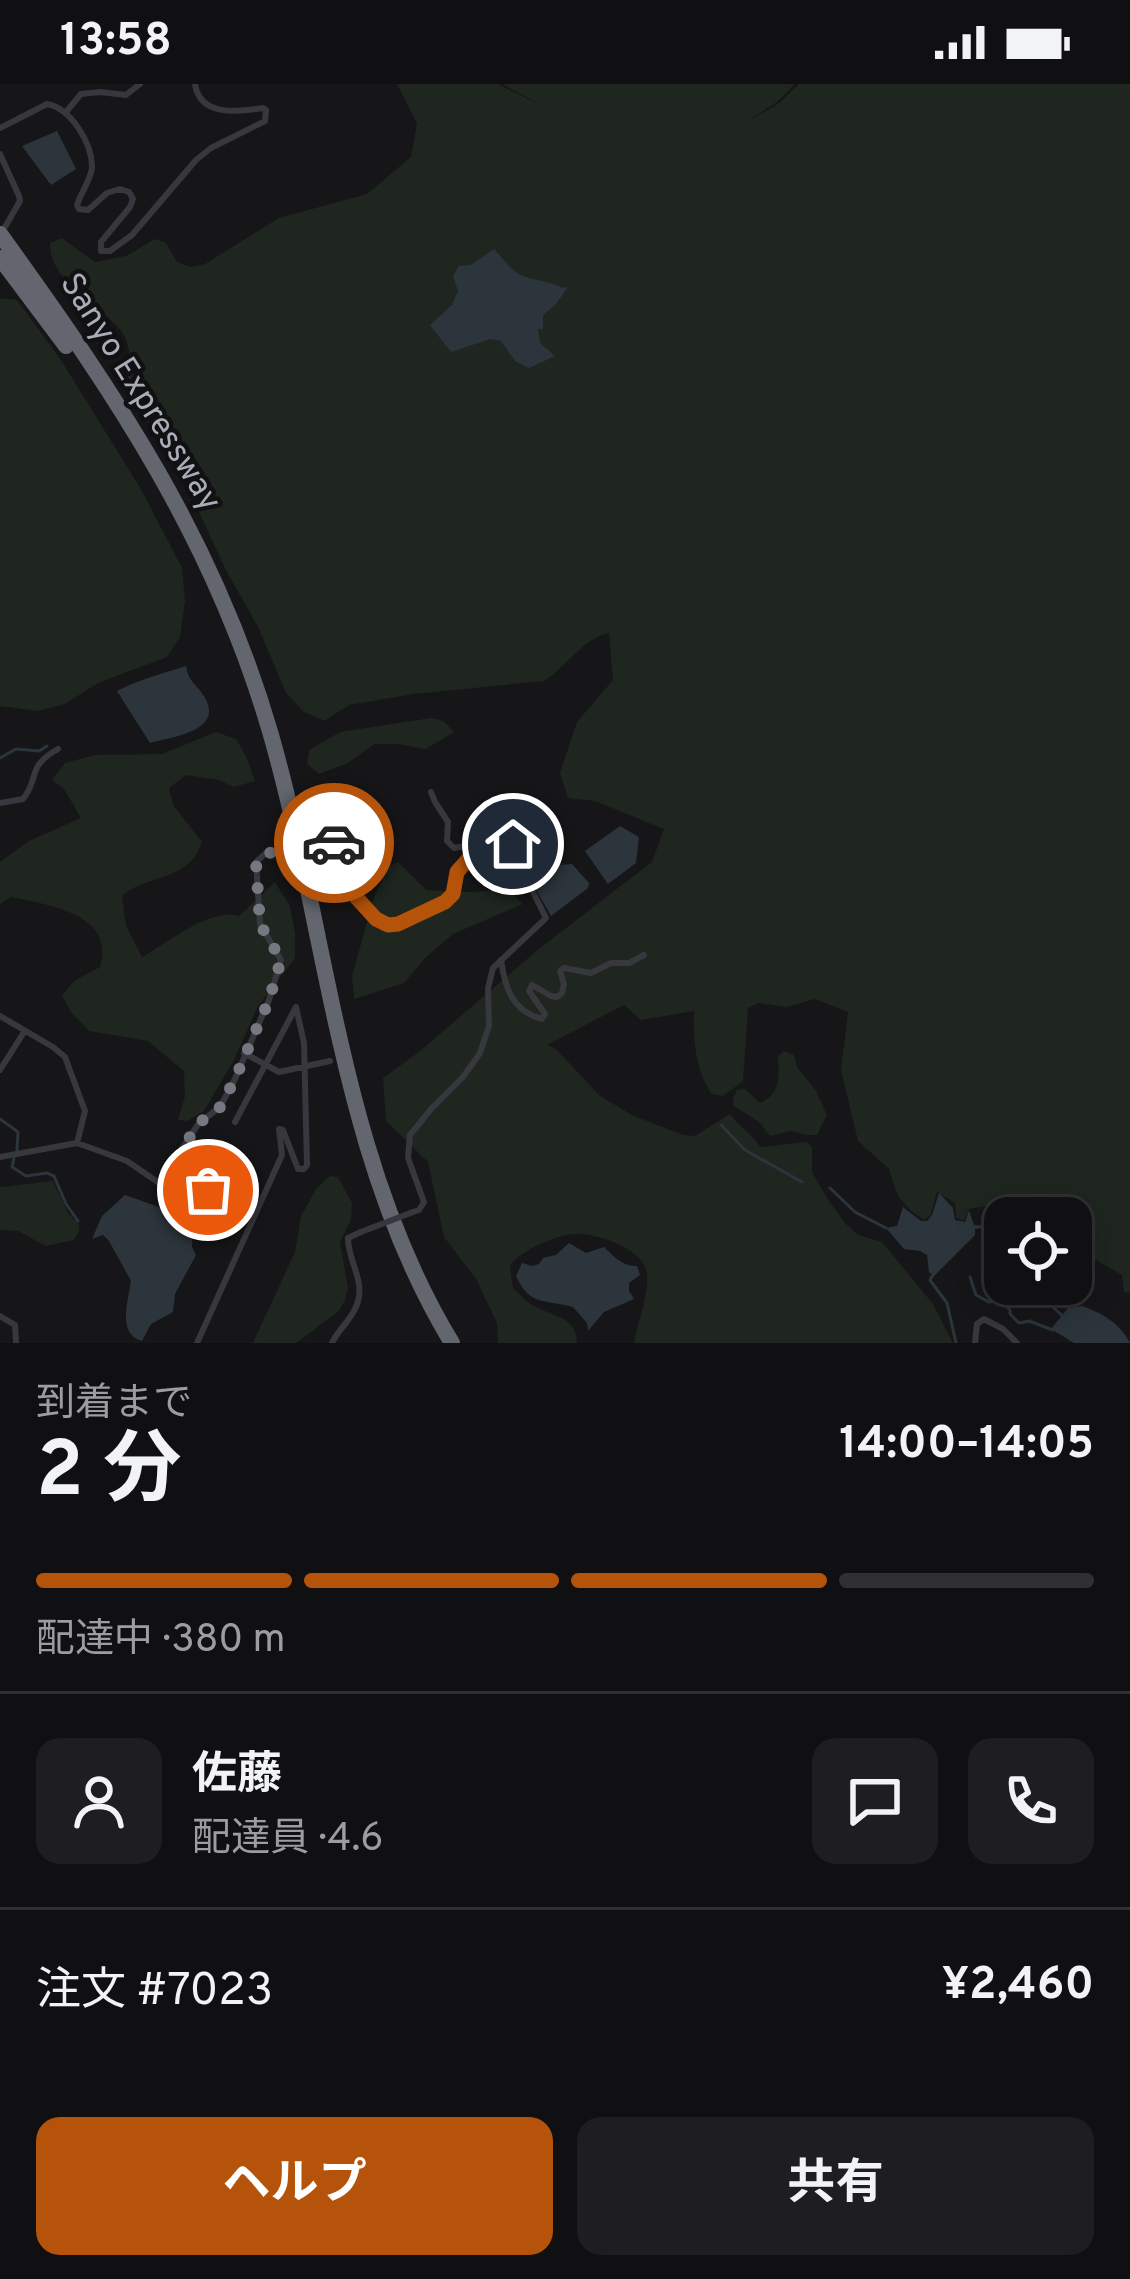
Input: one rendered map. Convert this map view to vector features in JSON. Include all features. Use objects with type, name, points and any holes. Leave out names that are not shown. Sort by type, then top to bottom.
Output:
[{"type":"highway","name":"Sanyo Expressway","points":[[2,231],[141,439],[201,549],[228,611],[260,700],[292,816],[371,1159],[408,1256],[452,1343]]},
{"type":"highway","name":"Sanyo Expressway","points":[[0,258],[81,365],[132,444],[193,554],[220,616],[274,782],[330,1040],[363,1164],[399,1261],[442,1343]]},
{"type":"street","points":[[66,112],[81,94],[126,95],[140,84]]},
{"type":"street","points":[[0,128],[47,104],[66,112],[92,161],[79,208],[88,210],[120,188],[133,199],[100,242],[99,248],[106,252],[133,235],[196,160],[266,121],[263,108],[226,112],[206,104],[195,84]]},
{"type":"street","points":[[0,154],[20,201],[2,231]]},
{"type":"street","points":[[0,803],[23,800],[39,762],[58,749]]},
{"type":"street","points":[[332,1343],[358,1302],[358,1276],[348,1238],[419,1210],[424,1202],[408,1158],[410,1136],[480,1053],[489,1026],[490,976],[546,918],[518,872],[513,844],[507,838],[454,848],[447,841],[448,822],[431,792]]},
{"type":"street","points":[[174,1185],[179,1154],[199,1123],[220,1107],[235,1079],[281,960],[260,924],[256,862],[267,852],[324,840],[337,846],[345,885],[376,919],[388,925],[445,902],[453,894],[457,872],[484,843]]},
{"type":"street","points":[[501,960],[510,997],[522,1011],[542,1019],[545,1014],[529,991],[532,985],[557,997],[562,993],[560,971],[564,968],[591,973],[644,955]]},
{"type":"street","points":[[197,1343],[282,1155],[279,1129],[284,1130],[298,1169],[307,1166],[304,1043],[296,1007],[236,1122]]},
{"type":"street","points":[[0,1016],[53,1047],[68,1063],[86,1111],[77,1143]]},
{"type":"street","points":[[0,1070],[25,1031]]},
{"type":"street","points":[[244,1053],[279,1072],[330,1061]]},
{"type":"street","points":[[0,1157],[77,1143],[127,1161],[162,1185],[208,1190],[256,1211]]},
{"type":"street","points":[[0,1316],[15,1325],[16,1343]]},
{"type":"street","points":[[975,1343],[976,1324],[984,1319],[1017,1343]]},
{"type":"shaded area","points":[[397,84],[498,84],[546,108],[502,84],[795,84],[745,123],[778,104],[799,84],[1130,84],[1130,1293],[1124,1292],[1122,1275],[1096,1260],[1092,1262],[1092,1197],[984,1197],[984,1206],[969,1209],[964,1221],[956,1218],[955,1203],[937,1192],[930,1216],[924,1220],[911,1211],[898,1196],[889,1169],[858,1141],[841,1070],[848,1012],[815,999],[787,1007],[758,1003],[748,1008],[743,1081],[723,1096],[712,1094],[702,1075],[694,1011],[641,1020],[624,1005],[547,1045],[600,1096],[634,1116],[683,1135],[695,1136],[730,1114],[760,1147],[806,1142],[812,1146],[812,1172],[827,1198],[858,1235],[882,1242],[933,1304],[953,1343],[634,1343],[646,1294],[645,1267],[625,1248],[578,1234],[541,1243],[510,1265],[513,1288],[533,1305],[569,1323],[577,1343],[498,1343],[497,1323],[476,1279],[444,1237],[428,1162],[386,1121],[383,1078],[652,862],[664,829],[595,801],[568,798],[560,773],[577,722],[613,680],[609,633],[591,640],[544,681],[349,705],[324,721],[304,712],[286,693],[179,469],[124,379],[129,354],[124,336],[62,276],[50,243],[62,238],[95,262],[126,256],[155,239],[166,243],[177,262],[190,267],[205,264],[279,218],[367,194],[411,157],[417,124]]},
{"type":"shaded area","points":[[57,131],[76,169],[51,185],[22,146]]},
{"type":"shaded area","points":[[494,249],[518,274],[568,287],[543,315],[543,329],[538,329],[540,343],[555,356],[529,368],[515,361],[501,341],[490,339],[451,352],[430,325],[452,305],[458,291],[453,276],[459,266],[471,265]]},
{"type":"shaded area","points":[[0,298],[17,300],[61,360],[142,491],[182,568],[185,601],[180,637],[167,657],[98,683],[65,704],[38,711],[0,706]]},
{"type":"shaded area","points":[[186,666],[205,698],[207,718],[192,731],[150,743],[117,691]]},
{"type":"shaded area","points":[[431,718],[443,721],[454,732],[426,749],[374,744],[348,763],[319,774],[307,764],[309,750],[340,732]]},
{"type":"shaded area","points":[[216,732],[236,739],[255,781],[234,787],[186,775],[169,788],[173,805],[202,842],[185,867],[122,896],[126,926],[142,957],[202,922],[239,916],[275,882],[290,906],[295,958],[258,1006],[204,1111],[187,1121],[178,1120],[185,1096],[184,1071],[148,1041],[89,1031],[62,996],[74,981],[100,967],[98,935],[76,915],[60,909],[11,897],[0,904],[0,862],[29,841],[81,818],[64,789],[52,780],[65,763],[95,755],[162,754]]},
{"type":"shaded area","points":[[620,826],[639,837],[636,863],[608,884],[585,851]]},
{"type":"shaded area","points":[[398,862],[426,890],[508,889],[523,904],[453,934],[404,983],[354,999],[352,976],[374,897],[389,866]]},
{"type":"shaded area","points":[[572,864],[589,883],[588,888],[551,916],[530,879],[543,866]]},
{"type":"shaded area","points":[[784,1051],[794,1055],[827,1115],[817,1135],[791,1131],[770,1136],[759,1122],[734,1106],[737,1090],[744,1088],[760,1103],[772,1095],[778,1056]]},
{"type":"shaded area","points":[[330,1176],[338,1177],[352,1203],[351,1220],[340,1242],[348,1288],[345,1300],[339,1311],[296,1343],[253,1343],[295,1252],[301,1216],[316,1189]]},
{"type":"shaded area","points":[[53,1181],[68,1213],[79,1224],[74,1240],[46,1246],[18,1231],[0,1230],[0,1187]]},
{"type":"shaded area","points":[[939,1193],[953,1208],[955,1220],[965,1222],[969,1210],[974,1225],[984,1225],[975,1229],[975,1235],[934,1276],[927,1255],[904,1249],[886,1228],[897,1226],[903,1207],[921,1221],[932,1215]]},
{"type":"shaded area","points":[[125,1195],[187,1217],[193,1224],[196,1255],[175,1294],[173,1312],[151,1324],[142,1341],[129,1332],[127,1324],[131,1281],[109,1241],[103,1235],[92,1239],[102,1216]]},
{"type":"shaded area","points":[[569,1243],[586,1253],[604,1247],[623,1263],[637,1266],[640,1275],[629,1283],[634,1299],[604,1312],[588,1331],[573,1307],[533,1297],[516,1276],[522,1263],[539,1264]]},
{"type":"shaded area","points":[[1082,1306],[1110,1320],[1130,1343],[1074,1343],[1051,1329],[1068,1308]]},
{"type":"waterway","points":[[0,758],[16,749],[39,751],[47,746]]},
{"type":"waterway","points":[[0,1119],[18,1132],[17,1150]]},
{"type":"waterway","points":[[721,1125],[745,1150],[802,1182]]},
{"type":"waterway","points":[[14,1158],[12,1167],[26,1176],[54,1176],[78,1221]]},
{"type":"waterway","points":[[830,1188],[855,1212],[886,1228]]},
{"type":"waterway","points":[[933,1275],[930,1280],[947,1303],[956,1343]]},
{"type":"waterway","points":[[970,1277],[976,1295],[989,1302],[999,1300],[1019,1323],[1030,1321]]},
{"type":"waterway","points":[[1050,1305],[1065,1318]]},
{"type":"waterway","points":[[1029,1321],[1053,1330]]},
{"type":"way so far","points":[[208,1190],[174,1185],[179,1154],[199,1123],[220,1107],[235,1079],[281,960],[260,924],[256,862],[267,852],[324,840],[334,843]]},
{"type":"route","points":[[334,843],[345,885],[376,919],[388,925],[445,902],[453,894],[457,872],[484,843],[507,838],[513,844]]}]
